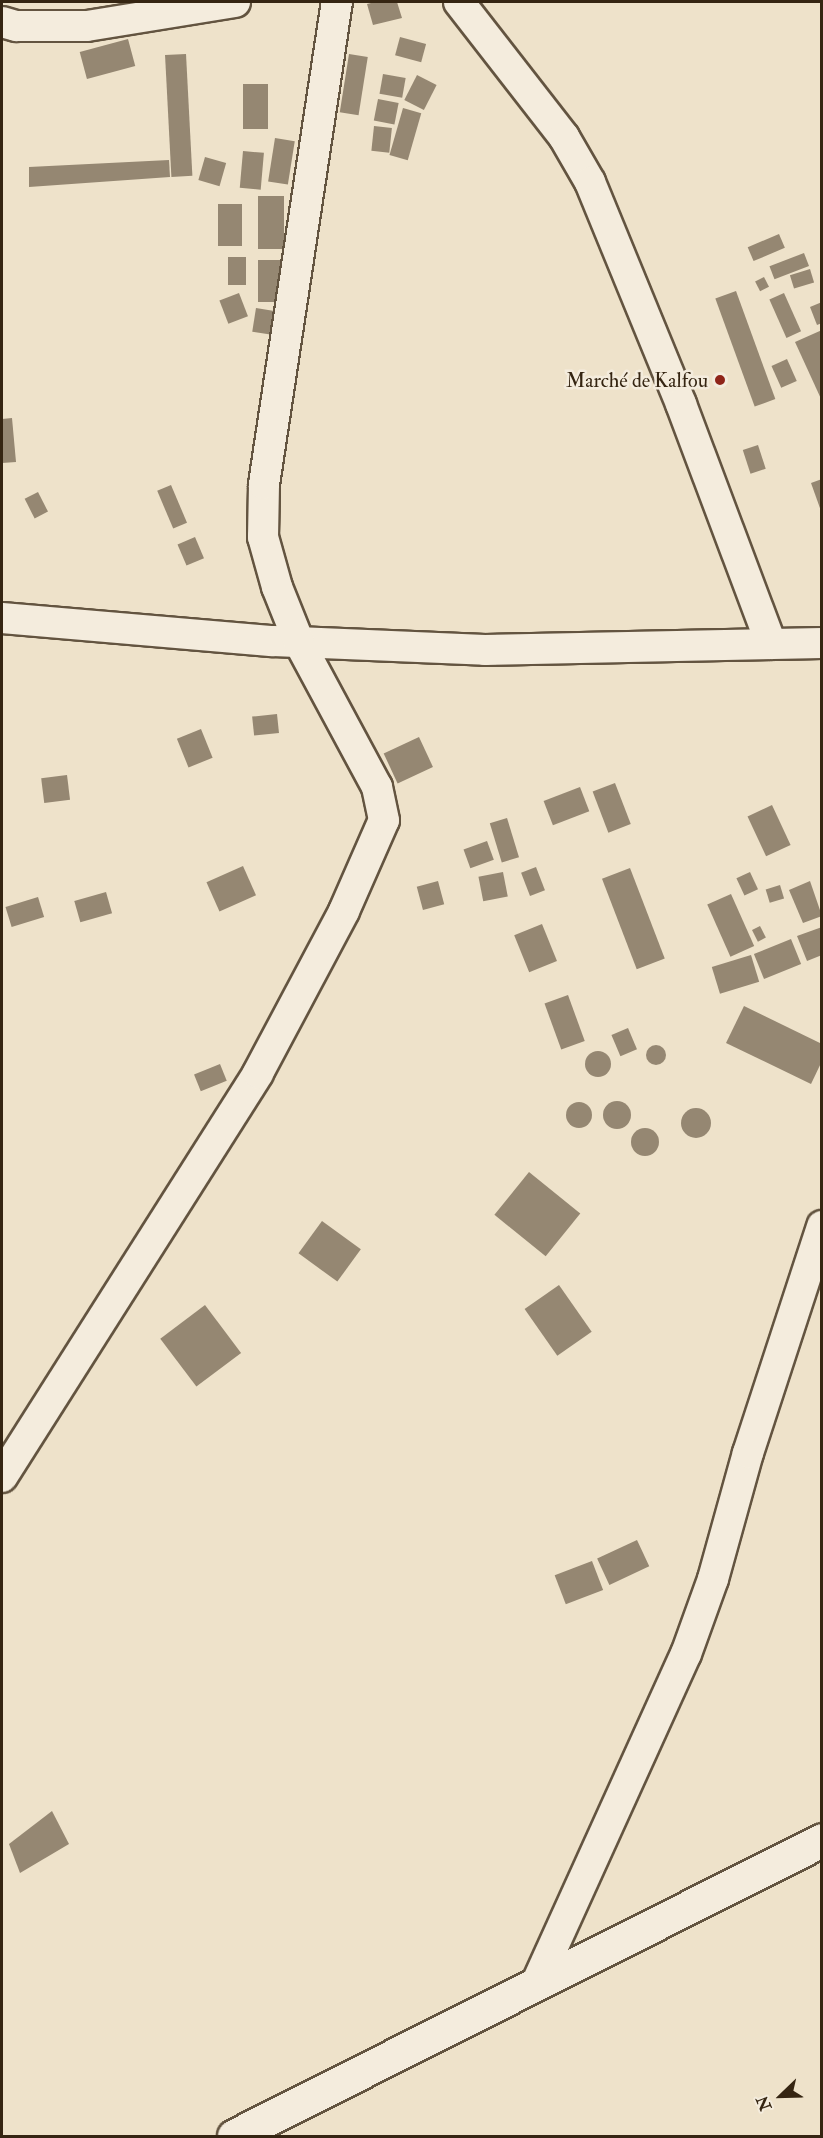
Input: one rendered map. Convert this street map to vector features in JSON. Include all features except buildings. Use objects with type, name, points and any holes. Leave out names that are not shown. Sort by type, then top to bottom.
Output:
[{"type":"main road","points":[[234,2136],[822,1840]]},
{"type":"street","points":[[2,22],[16,26],[87,26],[235,2]]},
{"type":"street","points":[[2,1478],[258,1073],[344,911],[380,834],[384,820],[377,787],[299,642],[277,587],[263,537],[264,484],[337,2]]},
{"type":"street","points":[[459,2],[564,136],[590,182],[681,404],[771,644]]},
{"type":"street","points":[[2,618],[299,642],[485,650],[822,643]]},
{"type":"street","points":[[537,1982],[686,1654],[713,1579],[752,1442],[822,1226]]},
{"type":"place","name":"Marché de Kalfou","points":[[720,380]]}]
